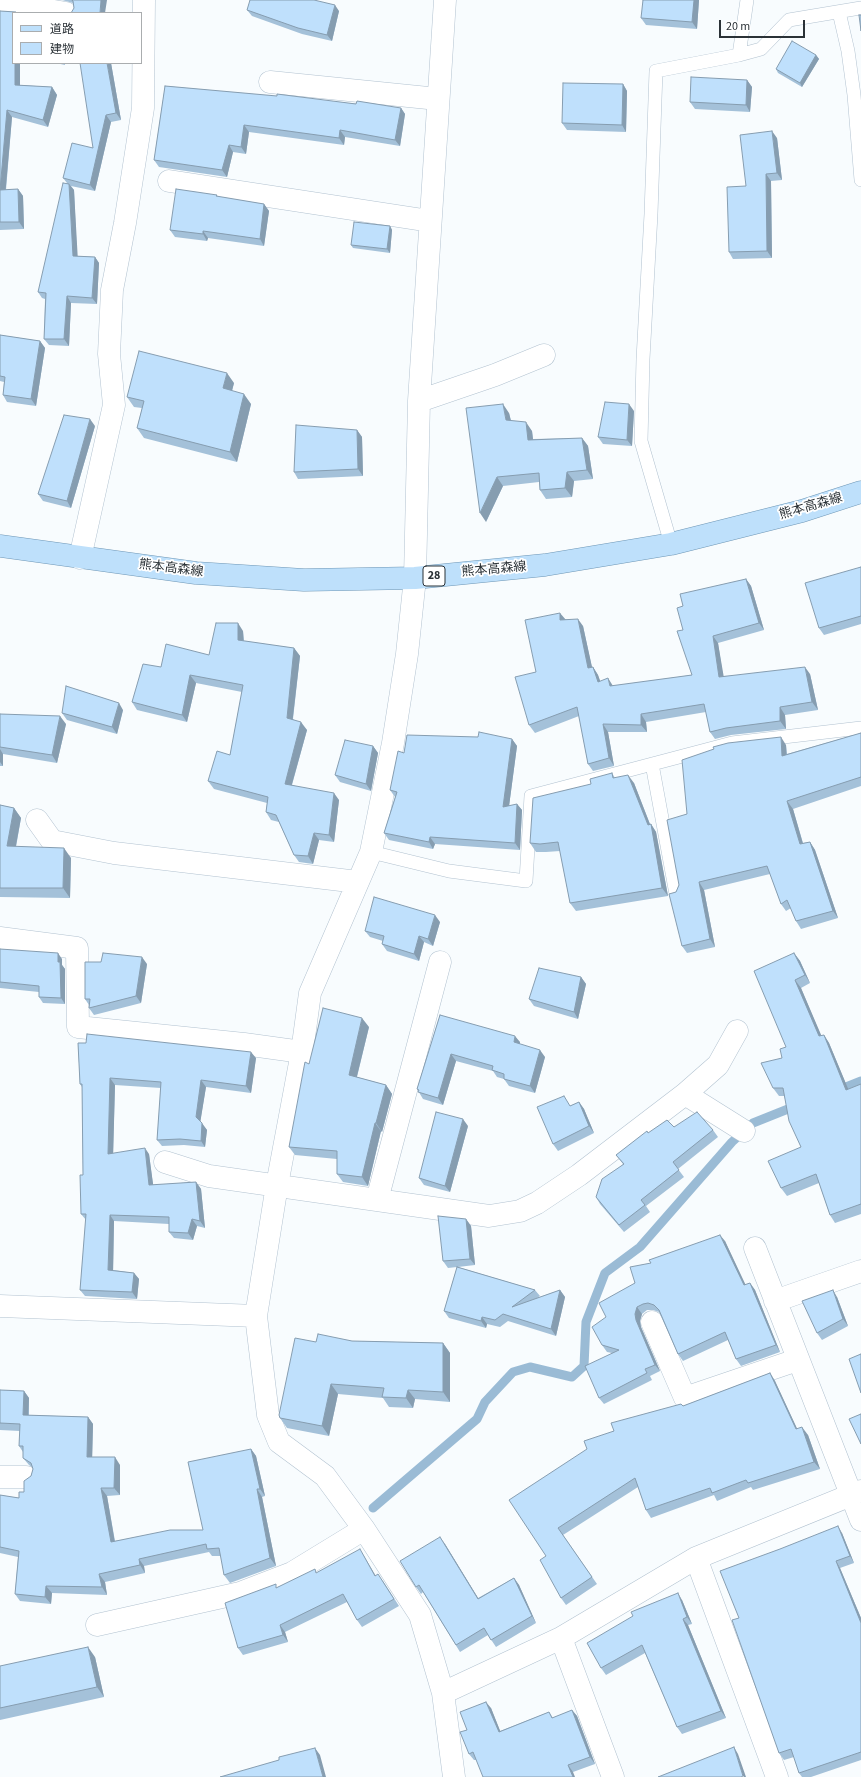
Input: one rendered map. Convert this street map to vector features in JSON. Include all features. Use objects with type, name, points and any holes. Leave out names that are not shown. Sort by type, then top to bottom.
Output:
[{"type":"main road","name":"熊本高森線","points":[[0,546],[196,573],[304,580],[415,578],[545,565],[671,544],[802,511],[861,492]]},
{"type":"street","points":[[80,558],[114,405],[109,354],[112,290],[125,223],[143,108],[144,0]]},
{"type":"street","points":[[445,0],[419,401],[415,578],[407,654],[394,735],[371,852],[310,993],[302,1052],[277,1185],[256,1316],[268,1415],[280,1442],[325,1476],[364,1529],[420,1614],[443,1693],[454,1777]]},
{"type":"street","points":[[0,6],[29,7],[60,12]]},
{"type":"street","points":[[270,82],[438,99]]},
{"type":"street","points":[[169,181],[430,221]]},
{"type":"street","points":[[419,401],[495,375],[544,355]]},
{"type":"street","points":[[37,820],[52,841],[114,853],[358,882]]},
{"type":"street","points":[[0,938],[76,948],[78,1027],[244,1044],[302,1052]]},
{"type":"street","points":[[377,1200],[440,962]]},
{"type":"street","points":[[165,1162],[208,1176],[489,1216],[520,1211],[537,1203],[579,1175],[685,1094],[718,1064],[737,1031]]},
{"type":"street","points":[[685,1094],[744,1131]]},
{"type":"street","points":[[755,1248],[797,1360],[856,1493],[861,1520]]},
{"type":"street","points":[[775,1301],[861,1271]]},
{"type":"street","points":[[0,1306],[256,1316]]},
{"type":"street","points":[[652,1322],[685,1398],[797,1360]]},
{"type":"street","points":[[0,1477],[26,1477]]},
{"type":"street","points":[[443,1693],[561,1638],[696,1558],[856,1493]]},
{"type":"street","points":[[97,1624],[240,1593],[292,1572],[364,1529]]},
{"type":"street","points":[[696,1558],[777,1777]]},
{"type":"street","points":[[561,1638],[614,1777]]},
{"type":"lane","points":[[739,55],[747,0]]},
{"type":"lane","points":[[671,544],[641,440],[643,359],[651,214],[656,71],[761,50],[789,20],[861,8]]},
{"type":"lane","points":[[839,12],[848,51],[854,95],[861,180]]},
{"type":"lane","points":[[371,852],[449,871],[526,881],[531,796],[732,743],[861,728]]},
{"type":"lane","points":[[652,764],[676,894]]},
{"type":"building","points":[[72,0],[101,0],[100,12],[72,12],[74,8]]},
{"type":"building","points":[[250,0],[314,0],[335,5],[327,35],[298,28],[247,10]]},
{"type":"building","points":[[643,0],[694,0],[692,22],[641,18]]},
{"type":"building","points":[[0,11],[16,12],[12,12],[12,64],[15,64],[15,85],[52,87],[43,120],[7,110],[0,190]]},
{"type":"building","points":[[859,15],[861,15],[861,31]]},
{"type":"building","points":[[792,41],[816,55],[800,83],[776,69]]},
{"type":"building","points":[[80,64],[107,64],[116,113],[106,115],[90,185],[63,178],[72,143],[93,148]]},
{"type":"building","points":[[691,77],[747,80],[746,105],[690,102]]},
{"type":"building","points":[[563,83],[623,84],[622,125],[562,123]]},
{"type":"building","points":[[165,86],[277,96],[277,94],[356,104],[357,101],[401,108],[395,140],[340,130],[339,138],[244,125],[241,147],[229,145],[222,170],[154,160]]},
{"type":"building","points":[[772,131],[777,173],[766,174],[767,251],[729,252],[727,187],[746,186],[740,135]]},
{"type":"building","points":[[63,183],[69,184],[73,256],[95,257],[92,298],[67,296],[64,339],[44,339],[46,293],[38,292]]},
{"type":"building","points":[[18,189],[19,222],[0,222],[0,190]]},
{"type":"building","points":[[176,189],[264,204],[260,239],[203,231],[203,234],[170,230]]},
{"type":"building","points":[[354,222],[390,226],[387,249],[351,245]]},
{"type":"building","points":[[0,335],[40,341],[31,399],[3,395],[5,377],[0,376]]},
{"type":"building","points":[[139,351],[227,373],[223,388],[244,394],[230,452],[137,428],[144,401],[127,397]]},
{"type":"building","points":[[605,402],[629,404],[627,440],[598,437]]},
{"type":"building","points":[[503,404],[506,420],[526,422],[528,440],[582,438],[587,470],[567,472],[565,488],[540,490],[539,473],[497,477],[480,513],[466,408]]},
{"type":"building","points":[[64,415],[90,419],[67,501],[38,494]]},
{"type":"building","points":[[296,425],[357,430],[358,469],[294,472]]},
{"type":"building","points":[[861,567],[861,616],[819,628],[805,583]]},
{"type":"building","points":[[746,579],[759,623],[713,636],[719,677],[805,667],[812,702],[780,707],[780,721],[726,728],[710,732],[704,704],[641,714],[641,725],[603,724],[609,758],[588,764],[577,707],[529,725],[515,677],[536,672],[525,620],[560,613],[560,620],[578,619],[588,668],[593,667],[598,682],[608,678],[610,686],[692,675],[677,631],[683,630],[677,608],[683,606],[680,594]]},
{"type":"building","points":[[216,623],[238,623],[238,640],[294,648],[287,718],[301,722],[285,784],[334,793],[329,835],[314,833],[308,856],[294,855],[276,815],[266,812],[268,797],[208,781],[217,751],[230,755],[243,685],[190,675],[182,715],[132,702],[143,664],[161,667],[166,644],[209,655]]},
{"type":"building","points":[[66,686],[119,703],[112,727],[62,713]]},
{"type":"building","points":[[0,714],[60,716],[52,755],[0,747]]},
{"type":"building","points":[[479,732],[512,739],[503,807],[517,804],[515,843],[430,837],[429,842],[384,833],[397,792],[390,790],[398,751],[404,753],[407,735],[478,737]]},
{"type":"building","points":[[861,733],[861,777],[787,801],[800,844],[810,842],[833,911],[796,921],[787,900],[781,904],[767,866],[699,882],[710,939],[682,946],[669,894],[676,892],[679,885],[667,820],[687,814],[682,760],[714,749],[713,747],[728,743],[781,737],[782,756]]},
{"type":"building","points":[[345,740],[373,746],[366,784],[335,775]]},
{"type":"building","points":[[612,773],[613,778],[628,775],[648,825],[651,824],[662,888],[570,903],[558,842],[540,844],[530,843],[533,798],[591,784],[590,779]]},
{"type":"building","points":[[0,805],[14,808],[7,846],[64,848],[63,888],[0,888]]},
{"type":"building","points":[[374,897],[435,915],[428,939],[419,936],[414,954],[382,944],[384,936],[365,931]]},
{"type":"building","points":[[0,949],[58,953],[58,962],[60,962],[61,998],[39,997],[39,986],[0,982]]},
{"type":"building","points":[[103,953],[142,957],[136,996],[89,1008],[90,999],[85,999],[85,962],[101,962]]},
{"type":"building","points":[[794,953],[805,975],[795,980],[819,1036],[824,1035],[846,1090],[861,1084],[861,1204],[830,1215],[816,1174],[781,1188],[768,1161],[801,1147],[789,1121],[783,1088],[773,1088],[761,1063],[782,1058],[780,1049],[786,1047],[754,971]]},
{"type":"building","points":[[539,968],[581,977],[574,1012],[529,999]]},
{"type":"building","points":[[323,1008],[362,1018],[349,1075],[386,1085],[362,1177],[337,1174],[337,1151],[289,1147],[305,1062],[309,1064]]},
{"type":"building","points":[[440,1015],[515,1036],[514,1042],[540,1050],[530,1086],[504,1079],[504,1074],[492,1070],[493,1066],[451,1054],[438,1098],[418,1092],[419,1090],[417,1089]]},
{"type":"building","points":[[87,1034],[251,1052],[246,1086],[201,1080],[196,1117],[202,1123],[201,1141],[180,1139],[157,1140],[161,1082],[110,1078],[108,1154],[145,1148],[149,1185],[196,1182],[200,1221],[192,1219],[188,1233],[169,1232],[169,1217],[110,1215],[108,1270],[134,1273],[132,1292],[80,1290],[86,1214],[81,1214],[80,1175],[83,1175],[82,1084],[80,1084],[78,1043],[86,1043]]},
{"type":"building","points":[[564,1096],[570,1106],[579,1102],[589,1126],[553,1144],[537,1107]]},
{"type":"building","points":[[436,1112],[463,1119],[445,1186],[419,1178]]},
{"type":"building","points":[[697,1112],[713,1130],[673,1162],[679,1170],[641,1200],[645,1205],[619,1225],[596,1197],[602,1179],[624,1164],[616,1155],[647,1131],[648,1133],[667,1120],[674,1127]]},
{"type":"building","points":[[438,1216],[466,1219],[470,1259],[443,1261]]},
{"type":"building","points":[[720,1235],[744,1285],[750,1283],[776,1345],[736,1359],[725,1332],[678,1354],[659,1310],[654,1305],[648,1303],[643,1304],[637,1307],[635,1314],[636,1320],[655,1365],[645,1369],[647,1373],[599,1398],[585,1366],[619,1350],[602,1345],[592,1327],[606,1317],[599,1303],[635,1283],[630,1267],[651,1263],[649,1260]]},
{"type":"building","points":[[457,1267],[535,1290],[512,1307],[560,1290],[551,1329],[503,1314],[495,1320],[482,1317],[481,1321],[444,1311]]},
{"type":"building","points":[[833,1290],[843,1319],[817,1333],[802,1301]]},
{"type":"building","points":[[318,1334],[352,1341],[443,1343],[443,1392],[408,1390],[406,1398],[382,1397],[384,1388],[331,1384],[322,1426],[280,1418],[279,1415],[295,1338],[316,1342]]},
{"type":"building","points":[[861,1354],[861,1393],[849,1359]]},
{"type":"building","points":[[770,1373],[796,1429],[802,1427],[814,1462],[748,1483],[746,1480],[712,1493],[710,1488],[646,1510],[635,1478],[558,1528],[592,1577],[561,1598],[540,1560],[546,1556],[509,1500],[587,1449],[584,1441],[614,1431],[611,1423],[681,1404],[683,1406]]},
{"type":"building","points":[[0,1390],[24,1391],[23,1415],[88,1417],[87,1457],[115,1457],[114,1488],[101,1488],[111,1542],[170,1530],[203,1530],[188,1462],[251,1449],[260,1489],[257,1489],[270,1558],[224,1575],[219,1548],[207,1549],[206,1544],[139,1559],[140,1565],[99,1574],[102,1587],[46,1586],[45,1597],[15,1594],[19,1551],[0,1547],[0,1495],[19,1498],[19,1492],[24,1492],[24,1481],[31,1476],[33,1469],[31,1463],[23,1458],[23,1446],[19,1446],[20,1424],[0,1423]]},
{"type":"building","points":[[861,1414],[861,1444],[849,1419]]},
{"type":"building","points":[[838,1526],[850,1556],[836,1561],[861,1623],[861,1752],[799,1773],[791,1749],[779,1753],[732,1620],[739,1618],[720,1571]]},
{"type":"building","points":[[440,1537],[478,1599],[514,1578],[532,1616],[491,1640],[484,1628],[456,1645],[419,1585],[416,1587],[400,1561]]},
{"type":"building","points":[[360,1549],[375,1576],[378,1574],[394,1599],[357,1620],[343,1594],[280,1625],[283,1635],[238,1648],[225,1603],[276,1584],[276,1588],[315,1569],[316,1573]]},
{"type":"building","points":[[678,1593],[687,1617],[683,1619],[721,1711],[677,1727],[642,1645],[601,1668],[587,1643],[633,1616],[631,1612]]},
{"type":"building","points":[[88,1647],[97,1687],[0,1708],[0,1666]]},
{"type":"building","points":[[486,1702],[499,1732],[549,1712],[552,1718],[572,1710],[590,1757],[568,1765],[573,1777],[483,1777],[473,1752],[469,1754],[460,1732],[467,1730],[460,1712]]},
{"type":"building","points":[[734,1747],[743,1776],[741,1777],[658,1777]]},
{"type":"building","points":[[315,1748],[323,1777],[220,1777],[279,1760],[279,1757]]},
{"type":"waterway","points":[[836,1091],[861,1081]]},
{"type":"waterway","points":[[373,1508],[477,1419],[485,1402],[513,1372],[530,1367],[572,1377],[584,1366],[586,1322],[605,1273],[640,1247],[732,1142],[753,1123],[798,1105]]}]
